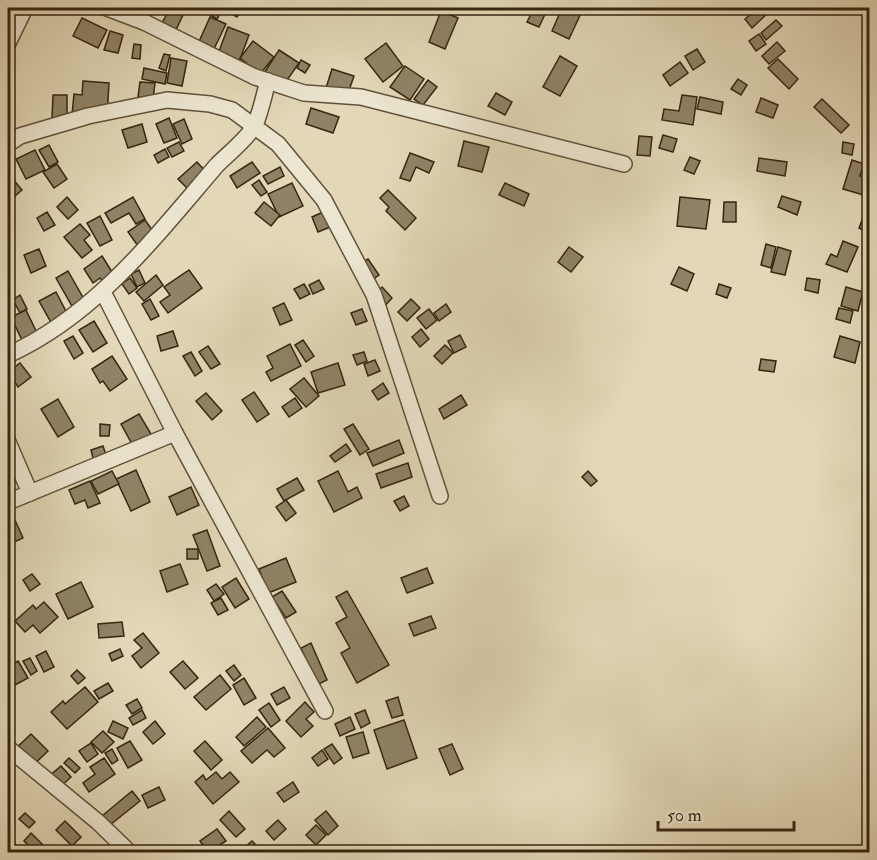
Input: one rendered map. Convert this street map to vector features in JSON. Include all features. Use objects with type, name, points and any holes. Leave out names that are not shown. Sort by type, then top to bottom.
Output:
[{"type":"street","points":[[8,43],[25,8]]},
{"type":"street","points":[[107,8],[144,22],[255,77],[304,93],[361,97],[624,164]]},
{"type":"street","points":[[8,355],[24,348],[71,319],[103,292],[141,254],[254,126],[268,81]]},
{"type":"street","points":[[8,144],[20,136],[88,116],[167,100],[232,110],[278,144],[324,200],[374,295],[440,496]]},
{"type":"street","points":[[103,292],[175,433],[325,711]]},
{"type":"street","points":[[8,502],[175,433]]},
{"type":"street","points":[[8,442],[30,493]]},
{"type":"street","points":[[8,748],[98,822],[129,852]]},
{"type":"building","points":[[170,8],[183,15],[174,34],[160,27]]},
{"type":"building","points":[[204,8],[242,8],[237,17],[223,9],[217,19],[203,11]]},
{"type":"building","points":[[534,8],[546,12],[539,27],[527,22]]},
{"type":"building","points":[[542,8],[575,8],[582,11],[569,39],[552,31],[559,15]]},
{"type":"building","points":[[758,8],[765,8],[769,12],[752,28],[745,19]]},
{"type":"building","points":[[441,11],[458,18],[445,49],[429,42]]},
{"type":"building","points":[[210,17],[226,24],[213,51],[198,44]]},
{"type":"building","points":[[82,18],[107,30],[98,48],[73,36]]},
{"type":"building","points":[[776,20],[782,26],[766,40],[761,33]]},
{"type":"building","points":[[228,27],[249,35],[239,62],[218,54]]},
{"type":"building","points":[[110,31],[123,35],[118,53],[104,50]]},
{"type":"building","points":[[759,34],[766,44],[756,51],[749,41]]},
{"type":"building","points":[[253,41],[274,57],[260,74],[240,58]]},
{"type":"building","points":[[777,42],[785,51],[769,64],[762,56]]},
{"type":"building","points":[[386,43],[403,66],[383,82],[365,59]]},
{"type":"building","points":[[134,44],[141,45],[140,59],[132,58]]},
{"type":"building","points":[[697,49],[705,62],[693,70],[685,56]]},
{"type":"building","points":[[279,50],[299,63],[283,86],[264,73]]},
{"type":"building","points":[[164,54],[170,55],[166,71],[159,68]]},
{"type":"building","points":[[560,56],[577,66],[560,96],[543,87]]},
{"type":"building","points":[[171,58],[187,61],[182,86],[167,83]]},
{"type":"building","points":[[778,59],[798,79],[789,89],[768,68]]},
{"type":"building","points":[[301,60],[310,65],[305,73],[297,68]]},
{"type":"building","points":[[680,62],[688,73],[670,86],[663,75]]},
{"type":"building","points":[[405,66],[424,79],[410,100],[390,87]]},
{"type":"building","points":[[144,68],[167,73],[165,84],[142,79]]},
{"type":"building","points":[[332,69],[354,76],[346,99],[325,91]]},
{"type":"building","points":[[738,79],[747,85],[741,95],[731,89]]},
{"type":"building","points":[[428,80],[437,87],[423,105],[414,99]]},
{"type":"building","points":[[83,81],[109,83],[107,117],[72,115],[74,94],[82,95]]},
{"type":"building","points":[[140,82],[155,83],[153,99],[138,97]]},
{"type":"building","points":[[496,93],[512,102],[505,115],[488,106]]},
{"type":"building","points":[[53,95],[67,95],[67,119],[52,118]]},
{"type":"building","points":[[682,95],[697,97],[693,125],[662,120],[664,109],[679,111]]},
{"type":"building","points":[[700,97],[723,102],[721,114],[697,109]]},
{"type":"building","points":[[761,98],[778,105],[773,118],[756,112]]},
{"type":"building","points":[[822,99],[849,125],[841,133],[814,107]]},
{"type":"building","points":[[311,108],[339,117],[333,133],[306,124]]},
{"type":"building","points":[[169,118],[177,138],[164,143],[156,124]]},
{"type":"building","points":[[184,119],[192,139],[182,144],[173,124]]},
{"type":"building","points":[[142,124],[147,142],[128,148],[122,130]]},
{"type":"building","points":[[663,135],[677,139],[673,152],[659,148]]},
{"type":"building","points":[[639,136],[652,137],[650,156],[637,155]]},
{"type":"building","points":[[464,141],[489,147],[482,172],[458,166]]},
{"type":"building","points":[[179,142],[184,151],[172,157],[167,148]]},
{"type":"building","points":[[843,142],[854,144],[852,155],[842,153]]},
{"type":"building","points":[[49,145],[58,162],[49,167],[39,150]]},
{"type":"building","points":[[165,149],[169,157],[158,163],[154,155]]},
{"type":"building","points":[[35,150],[45,170],[26,179],[16,159]]},
{"type":"building","points":[[410,153],[434,162],[429,173],[416,167],[410,181],[400,178]]},
{"type":"building","points":[[690,157],[700,161],[694,174],[684,170]]},
{"type":"building","points":[[759,158],[787,162],[785,176],[757,171]]},
{"type":"building","points":[[852,160],[864,164],[860,176],[870,179],[867,196],[843,189]]},
{"type":"building","points":[[197,162],[206,172],[187,188],[178,179]]},
{"type":"building","points":[[252,162],[260,173],[237,188],[230,176]]},
{"type":"building","points":[[57,164],[67,179],[54,188],[43,172]]},
{"type":"building","points":[[280,167],[284,176],[268,184],[263,176]]},
{"type":"building","points":[[12,178],[22,190],[8,202],[8,182]]},
{"type":"building","points":[[259,180],[267,192],[261,196],[252,185]]},
{"type":"building","points":[[292,183],[303,206],[279,217],[268,194]]},
{"type":"building","points":[[505,183],[529,194],[524,206],[499,195]]},
{"type":"building","points":[[388,190],[416,218],[405,230],[386,211],[389,207],[380,198]]},
{"type":"building","points":[[782,196],[801,202],[797,215],[778,207]]},
{"type":"building","points":[[67,197],[78,210],[68,219],[57,207]]},
{"type":"building","points":[[133,197],[145,219],[136,224],[129,213],[111,223],[105,213]]},
{"type":"building","points":[[680,197],[710,200],[706,229],[677,226]]},
{"type":"building","points":[[264,202],[280,215],[271,226],[255,213]]},
{"type":"building","points":[[724,202],[736,202],[736,222],[723,222]]},
{"type":"building","points":[[47,212],[55,225],[44,231],[37,218]]},
{"type":"building","points":[[323,212],[330,227],[318,232],[312,217]]},
{"type":"building","points":[[864,215],[870,217],[870,233],[859,228]]},
{"type":"building","points":[[100,216],[112,240],[100,246],[87,223]]},
{"type":"building","points":[[145,220],[155,234],[138,246],[128,232]]},
{"type":"building","points":[[80,224],[90,235],[84,240],[92,250],[82,258],[64,237]]},
{"type":"building","points":[[843,241],[858,247],[847,272],[826,264],[831,254],[837,257]]},
{"type":"building","points":[[766,244],[776,247],[771,268],[761,265]]},
{"type":"building","points":[[569,247],[583,257],[571,272],[558,262]]},
{"type":"building","points":[[778,247],[791,251],[785,275],[771,272]]},
{"type":"building","points":[[39,249],[46,266],[31,273],[24,255]]},
{"type":"building","points":[[102,256],[114,275],[103,282],[100,278],[93,283],[84,269]]},
{"type":"building","points":[[368,259],[379,275],[369,282],[358,265]]},
{"type":"building","points":[[679,267],[694,274],[687,291],[671,284]]},
{"type":"building","points":[[139,270],[145,283],[137,287],[131,274]]},
{"type":"building","points":[[189,270],[202,288],[168,313],[160,302],[170,295],[164,287]]},
{"type":"building","points":[[68,271],[89,308],[77,315],[56,278]]},
{"type":"building","points":[[156,275],[163,285],[144,301],[136,292]]},
{"type":"building","points":[[130,278],[137,288],[129,294],[122,284]]},
{"type":"building","points":[[807,278],[820,280],[818,293],[805,290]]},
{"type":"building","points":[[319,280],[324,289],[313,294],[309,285]]},
{"type":"building","points":[[304,284],[310,294],[300,299],[294,289]]},
{"type":"building","points":[[719,284],[731,288],[727,298],[716,294]]},
{"type":"building","points":[[382,287],[392,298],[384,307],[373,296]]},
{"type":"building","points":[[846,287],[863,292],[858,311],[841,306]]},
{"type":"building","points":[[56,292],[69,317],[53,326],[39,301]]},
{"type":"building","points":[[20,295],[27,309],[20,313],[13,300]]},
{"type":"building","points":[[150,299],[159,316],[151,320],[142,304]]},
{"type":"building","points":[[411,299],[420,308],[407,321],[398,312]]},
{"type":"building","points":[[284,303],[292,320],[280,325],[273,308]]},
{"type":"building","points":[[446,304],[451,312],[439,321],[434,313]]},
{"type":"building","points":[[839,308],[853,311],[850,323],[836,319]]},
{"type":"building","points":[[362,309],[367,321],[356,325],[351,313]]},
{"type":"building","points":[[429,309],[437,320],[426,329],[417,318]]},
{"type":"building","points":[[26,310],[37,333],[22,340],[11,317]]},
{"type":"building","points":[[94,321],[107,343],[93,352],[79,330]]},
{"type":"building","points":[[421,329],[429,339],[420,347],[412,337]]},
{"type":"building","points":[[173,331],[178,346],[161,351],[157,336]]},
{"type":"building","points":[[460,335],[466,347],[454,353],[448,341]]},
{"type":"building","points":[[73,336],[83,353],[74,359],[64,341]]},
{"type":"building","points":[[840,336],[860,342],[855,363],[834,357]]},
{"type":"building","points":[[303,340],[314,356],[306,362],[295,345]]},
{"type":"building","points":[[290,344],[301,366],[271,381],[266,372],[273,368],[267,356]]},
{"type":"building","points":[[445,345],[453,353],[442,364],[434,356]]},
{"type":"building","points":[[208,346],[220,364],[211,369],[199,352]]},
{"type":"building","points":[[191,352],[202,371],[195,376],[183,356]]},
{"type":"building","points":[[364,352],[367,361],[357,365],[353,355]]},
{"type":"building","points":[[112,356],[127,379],[110,391],[103,381],[100,383],[92,369]]},
{"type":"building","points":[[761,359],[776,361],[774,372],[759,370]]},
{"type":"building","points":[[375,360],[380,371],[368,376],[364,364]]},
{"type":"building","points":[[20,363],[31,377],[18,387],[8,372]]},
{"type":"building","points":[[338,363],[345,385],[318,393],[311,372]]},
{"type":"building","points":[[304,378],[319,396],[306,407],[290,389]]},
{"type":"building","points":[[383,383],[389,393],[378,400],[372,391]]},
{"type":"building","points":[[254,392],[269,414],[257,422],[242,400]]},
{"type":"building","points":[[206,393],[222,411],[212,420],[196,401]]},
{"type":"building","points":[[461,395],[467,405],[444,419],[439,409]]},
{"type":"building","points":[[295,398],[302,408],[289,417],[282,407]]},
{"type":"building","points":[[58,399],[74,427],[58,437],[41,409]]},
{"type":"building","points":[[139,414],[151,434],[132,444],[121,424]]},
{"type":"building","points":[[100,424],[110,425],[109,436],[100,436]]},
{"type":"building","points":[[353,424],[369,449],[360,455],[344,429]]},
{"type":"building","points":[[399,440],[404,453],[373,466],[367,453]]},
{"type":"building","points":[[346,444],[351,451],[335,462],[330,456]]},
{"type":"building","points":[[103,446],[107,458],[94,462],[91,450]]},
{"type":"building","points":[[408,463],[412,477],[381,488],[376,474]]},
{"type":"building","points":[[136,470],[150,502],[131,511],[116,479]]},
{"type":"building","points":[[112,471],[119,484],[98,494],[91,481]]},
{"type":"building","points":[[338,471],[348,492],[357,487],[362,498],[334,512],[318,481]]},
{"type":"building","points":[[588,471],[597,481],[591,486],[582,477]]},
{"type":"building","points":[[297,478],[304,490],[284,501],[277,489]]},
{"type":"building","points":[[90,481],[100,503],[88,508],[85,500],[75,504],[69,490]]},
{"type":"building","points":[[191,487],[199,505],[177,515],[169,497]]},
{"type":"building","points":[[404,496],[409,506],[400,511],[394,501]]},
{"type":"building","points":[[286,500],[296,513],[286,521],[276,507]]},
{"type":"building","points":[[14,518],[23,538],[8,545],[8,521]]},
{"type":"building","points":[[207,530],[220,566],[207,571],[193,535]]},
{"type":"building","points":[[187,549],[198,549],[198,559],[187,559]]},
{"type":"building","points":[[286,558],[296,582],[268,593],[259,569]]},
{"type":"building","points":[[180,564],[188,584],[167,592],[160,571]]},
{"type":"building","points":[[427,568],[433,583],[407,593],[401,578]]},
{"type":"building","points":[[32,574],[40,584],[30,591],[23,580]]},
{"type":"building","points":[[236,578],[249,599],[235,608],[222,587]]},
{"type":"building","points":[[81,582],[93,607],[68,619],[56,594]]},
{"type":"building","points":[[216,584],[224,594],[214,601],[207,590]]},
{"type":"building","points":[[282,591],[296,612],[286,618],[272,597]]},
{"type":"building","points":[[347,591],[389,665],[357,683],[341,653],[350,648],[336,623],[347,617],[336,597]]},
{"type":"building","points":[[221,598],[228,610],[218,615],[211,603]]},
{"type":"building","points":[[44,602],[58,617],[40,633],[33,625],[25,632],[15,621],[33,605],[36,609]]},
{"type":"building","points":[[431,616],[436,628],[414,636],[409,624]]},
{"type":"building","points":[[122,622],[124,636],[99,638],[98,624]]},
{"type":"building","points":[[143,633],[159,653],[141,668],[132,656],[142,648],[134,640]]},
{"type":"building","points":[[311,643],[327,680],[317,685],[301,648]]},
{"type":"building","points":[[120,649],[123,656],[112,661],[109,654]]},
{"type":"building","points":[[46,651],[54,667],[44,672],[36,656]]},
{"type":"building","points":[[30,658],[37,671],[31,675],[23,661]]},
{"type":"building","points":[[18,661],[28,678],[15,685],[8,672],[8,667]]},
{"type":"building","points":[[183,661],[198,678],[185,689],[170,672]]},
{"type":"building","points":[[234,665],[241,675],[234,681],[226,671]]},
{"type":"building","points":[[77,670],[85,678],[78,684],[71,676]]},
{"type":"building","points":[[220,675],[231,689],[206,710],[194,697]]},
{"type":"building","points":[[244,678],[256,698],[244,705],[233,685]]},
{"type":"building","points":[[108,683],[113,691],[99,699],[94,691]]},
{"type":"building","points":[[85,687],[98,702],[67,729],[51,712],[63,701],[65,704]]},
{"type":"building","points":[[284,687],[290,698],[277,705],[271,694]]},
{"type":"building","points":[[398,697],[403,715],[392,718],[386,701]]},
{"type":"building","points":[[137,699],[142,708],[132,714],[126,705]]},
{"type":"building","points":[[305,702],[314,712],[306,719],[313,726],[301,737],[286,721]]},
{"type":"building","points":[[269,703],[280,720],[271,727],[259,710]]},
{"type":"building","points":[[142,710],[146,718],[133,725],[129,718]]},
{"type":"building","points":[[365,710],[370,723],[361,728],[355,714]]},
{"type":"building","points":[[257,717],[266,727],[244,746],[236,737]]},
{"type":"building","points":[[350,717],[355,729],[340,736],[335,724]]},
{"type":"building","points":[[404,720],[417,758],[387,769],[374,730]]},
{"type":"building","points":[[113,721],[128,728],[123,739],[108,732]]},
{"type":"building","points":[[155,721],[165,734],[153,744],[143,732]]},
{"type":"building","points":[[268,728],[285,748],[274,757],[267,750],[252,763],[241,751]]},
{"type":"building","points":[[103,731],[114,742],[102,753],[91,742]]},
{"type":"building","points":[[363,732],[369,753],[353,758],[346,737]]},
{"type":"building","points":[[31,734],[48,751],[27,771],[10,754]]},
{"type":"building","points":[[130,741],[142,760],[128,768],[117,748]]},
{"type":"building","points":[[205,741],[222,760],[211,770],[194,751]]},
{"type":"building","points":[[91,743],[98,754],[87,762],[79,751]]},
{"type":"building","points":[[332,744],[342,758],[334,764],[324,749]]},
{"type":"building","points":[[452,744],[463,769],[450,775],[439,749]]},
{"type":"building","points":[[112,749],[118,760],[112,764],[105,753]]},
{"type":"building","points":[[322,750],[328,759],[318,766],[312,758]]},
{"type":"building","points":[[69,758],[80,768],[75,773],[64,763]]},
{"type":"building","points":[[104,758],[115,774],[89,792],[83,783],[95,774],[90,767]]},
{"type":"building","points":[[61,766],[71,777],[59,788],[49,776]]},
{"type":"building","points":[[216,772],[222,779],[230,772],[239,782],[213,804],[195,782],[203,775],[206,780]]},
{"type":"building","points":[[293,782],[299,792],[284,802],[277,793]]},
{"type":"building","points":[[159,787],[165,800],[148,808],[142,795]]},
{"type":"building","points":[[132,791],[140,801],[110,825],[102,816]]},
{"type":"building","points":[[229,811],[245,829],[236,837],[220,820]]},
{"type":"building","points":[[326,811],[338,826],[328,835],[315,820]]},
{"type":"building","points":[[25,813],[35,822],[29,828],[19,819]]},
{"type":"building","points":[[278,820],[286,829],[274,840],[266,831]]},
{"type":"building","points":[[65,821],[81,837],[72,846],[56,830]]},
{"type":"building","points":[[316,825],[326,835],[316,845],[306,835]]},
{"type":"building","points":[[217,829],[226,841],[208,852],[200,841]]},
{"type":"building","points":[[31,833],[46,848],[41,852],[35,852],[24,841]]},
{"type":"building","points":[[8,837],[21,850],[19,852],[8,852]]},
{"type":"building","points":[[252,841],[259,848],[250,852],[245,847]]}]
